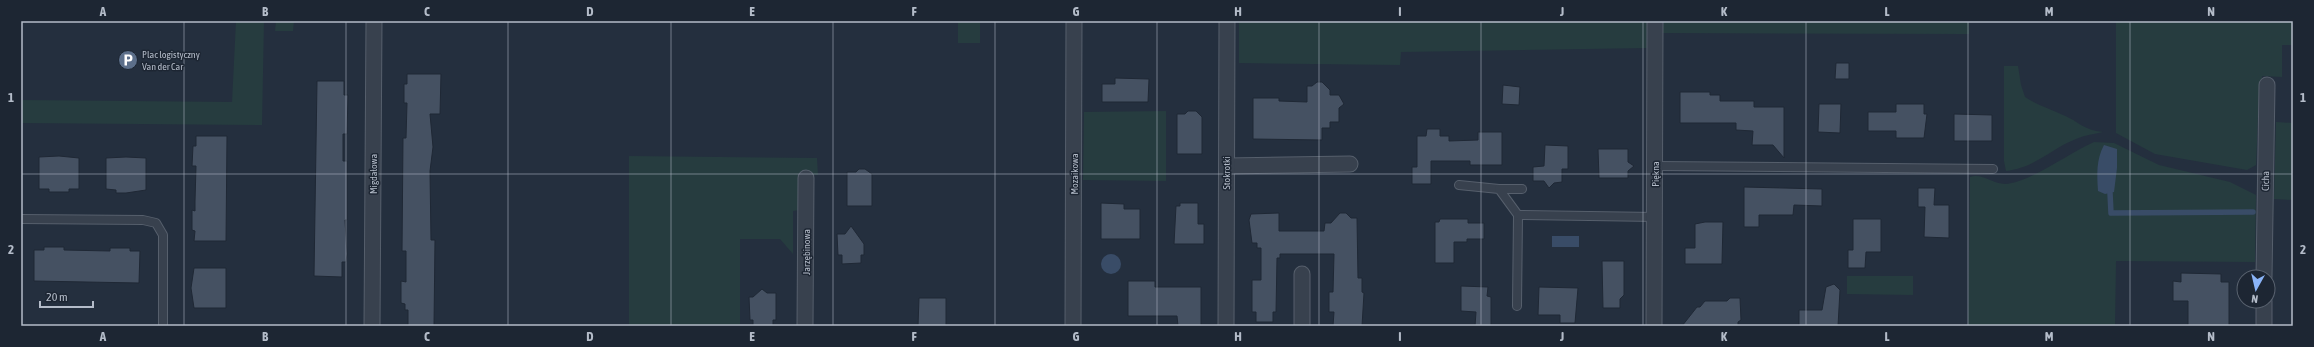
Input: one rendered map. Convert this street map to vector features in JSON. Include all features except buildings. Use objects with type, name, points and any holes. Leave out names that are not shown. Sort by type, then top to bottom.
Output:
[{"type":"street","name":"Migdałowa","points":[[372,326],[374,21]]},
{"type":"street","name":"Mozaikowa","points":[[1073,326],[1074,21]]},
{"type":"street","name":"Stokrotki","points":[[1226,326],[1227,21]]},
{"type":"street","name":"Piękna","points":[[1654,326],[1656,166],[1655,21]]},
{"type":"street","name":"Cicha","points":[[2264,269],[2267,85]]},
{"type":"street","points":[[1227,166],[1350,164]]},
{"type":"street","name":"Jarzębinowa","points":[[805,326],[806,178]]},
{"type":"street","points":[[1302,274],[1302,326]]},
{"type":"street","points":[[2264,309],[2264,326]]},
{"type":"lane","points":[[1656,166],[1993,169]]},
{"type":"lane","points":[[1459,185],[1499,189],[1522,189]]},
{"type":"lane","points":[[1499,189],[1518,215],[1517,306]]},
{"type":"lane","points":[[1518,215],[1655,217]]},
{"type":"lane","points":[[21,219],[143,220],[156,223],[163,235],[163,326]]},
{"type":"green space","points":[[236,21],[264,21],[262,125],[21,123],[21,100],[232,102]]},
{"type":"green space","points":[[276,21],[294,21],[293,31],[275,31]]},
{"type":"green space","points":[[958,21],[980,21],[980,43],[958,43]]},
{"type":"green space","points":[[1239,21],[1647,21],[1647,48],[1401,52],[1400,65],[1239,63]]},
{"type":"green space","points":[[1663,21],[1969,21],[1969,34],[1663,33]]},
{"type":"green space","points":[[2116,21],[2293,21],[2293,45],[2282,45],[2282,77],[2262,76],[2262,86],[2259,94],[2256,165],[2247,170],[2155,154],[2116,133]]},
{"type":"green space","points":[[2004,66],[2018,66],[2021,85],[2025,97],[2069,118],[2086,128],[2103,132],[2079,138],[2067,143],[2035,162],[2017,169],[2006,171],[2004,161]]},
{"type":"green space","points":[[1166,111],[1166,181],[1083,180],[1084,112]]},
{"type":"green space","points":[[2276,122],[2293,123],[2293,200],[2274,199]]},
{"type":"green space","points":[[2094,142],[2114,143],[2159,165],[2230,182],[2256,195],[2255,262],[2116,261],[2115,326],[1968,326],[1970,177],[1979,176],[2001,184],[2015,182],[2038,173]]},
{"type":"green space","points":[[629,156],[817,158],[818,175],[798,174],[799,210],[793,211],[793,254],[780,239],[740,239],[740,326],[629,326]]},
{"type":"green space","points":[[1847,276],[1913,276],[1913,295],[1847,294]]},
{"type":"water","points":[[2104,145],[2117,149],[2117,168],[2114,192],[2105,194],[2098,191],[2097,179],[2098,162]]},
{"type":"water","points":[[1552,236],[1579,236],[1579,247],[1552,247]]},
{"type":"water","points":[[1111,254],[1118,257],[1121,264],[1118,271],[1111,274],[1104,271],[1101,264],[1104,257]]},
{"type":"waterway","points":[[2110,193],[2111,213],[2253,212]]},
{"type":"place","name":"Plac logistyczny Van der Car","points":[[128,60]]}]
